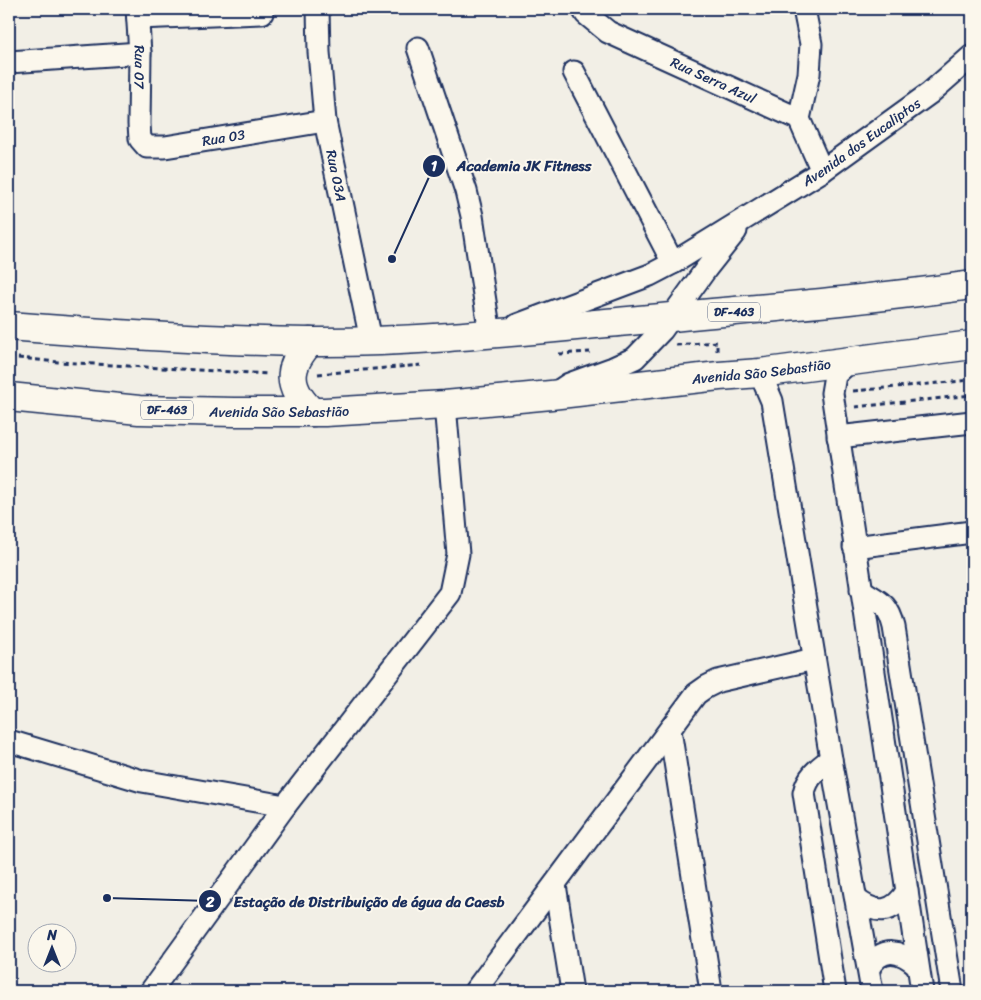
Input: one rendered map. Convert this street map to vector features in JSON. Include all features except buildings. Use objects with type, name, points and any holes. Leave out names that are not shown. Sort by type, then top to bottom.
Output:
[{"type":"main road","name":"DF-463","points":[[9,326],[83,332],[310,342],[370,340],[492,334],[760,310],[972,285]]},
{"type":"main road","points":[[310,342],[298,356],[293,376],[297,396],[312,412]]},
{"type":"main road","name":"Avenida São Sebastião","points":[[9,397],[139,410],[234,412],[312,412],[445,405],[760,373],[972,345]]},
{"type":"street","name":"Rua 03A","points":[[318,9],[319,52],[325,121],[370,340]]},
{"type":"street","name":"Rua Serra Azul","points":[[583,9],[586,14],[608,32],[799,119]]},
{"type":"street","points":[[804,9],[811,44],[809,74],[799,119],[822,171]]},
{"type":"street","points":[[138,13],[262,13]]},
{"type":"street","name":"Rua 07","points":[[138,13],[140,53],[139,124]]},
{"type":"street","points":[[418,48],[466,191],[492,334],[650,275],[746,219]]},
{"type":"street","points":[[9,62],[140,53]]},
{"type":"street","name":"Avenida dos Eucaliptos","points":[[746,219],[822,171],[930,93],[972,56]]},
{"type":"street","points":[[574,72],[673,263]]},
{"type":"street","name":"Rua 03","points":[[139,124],[140,139],[147,147],[165,147],[325,121]]},
{"type":"street","name":"Avenida São Sebastião","points":[[551,395],[570,384],[635,358],[662,330],[746,219]]},
{"type":"street","points":[[850,361],[834,375],[833,401],[922,991]]},
{"type":"street","points":[[760,373],[772,401],[814,659],[872,991]]},
{"type":"street","points":[[151,991],[285,806],[450,593],[458,554],[445,405]]},
{"type":"street","points":[[838,437],[972,422]]},
{"type":"street","points":[[854,547],[972,532]]},
{"type":"street","points":[[860,590],[885,606],[891,615],[894,627],[952,991]]},
{"type":"street","points":[[475,991],[696,694],[718,681],[814,659]]},
{"type":"street","points":[[670,730],[711,991]]},
{"type":"street","points":[[9,741],[142,781],[285,806]]},
{"type":"street","points":[[831,759],[816,769],[809,778],[804,793],[835,991]]},
{"type":"street","points":[[555,885],[572,991]]},
{"type":"street","points":[[856,899],[865,906],[883,910],[892,908],[901,901],[906,891]]},
{"type":"street","points":[[869,968],[880,954],[888,952],[909,958],[917,965]]},
{"type":"path","points":[[646,347],[716,342],[719,376]]},
{"type":"path","points":[[558,354],[597,351]]},
{"type":"path","points":[[9,357],[58,362],[293,376],[430,365]]},
{"type":"path","points":[[833,401],[972,380]]},
{"type":"path","points":[[833,401],[972,395]]},
{"type":"place","name":"Academia JK Fitness","points":[[392,259]]},
{"type":"place","name":"Estação de Distribuição de água da Caesb","points":[[107,898]]}]
